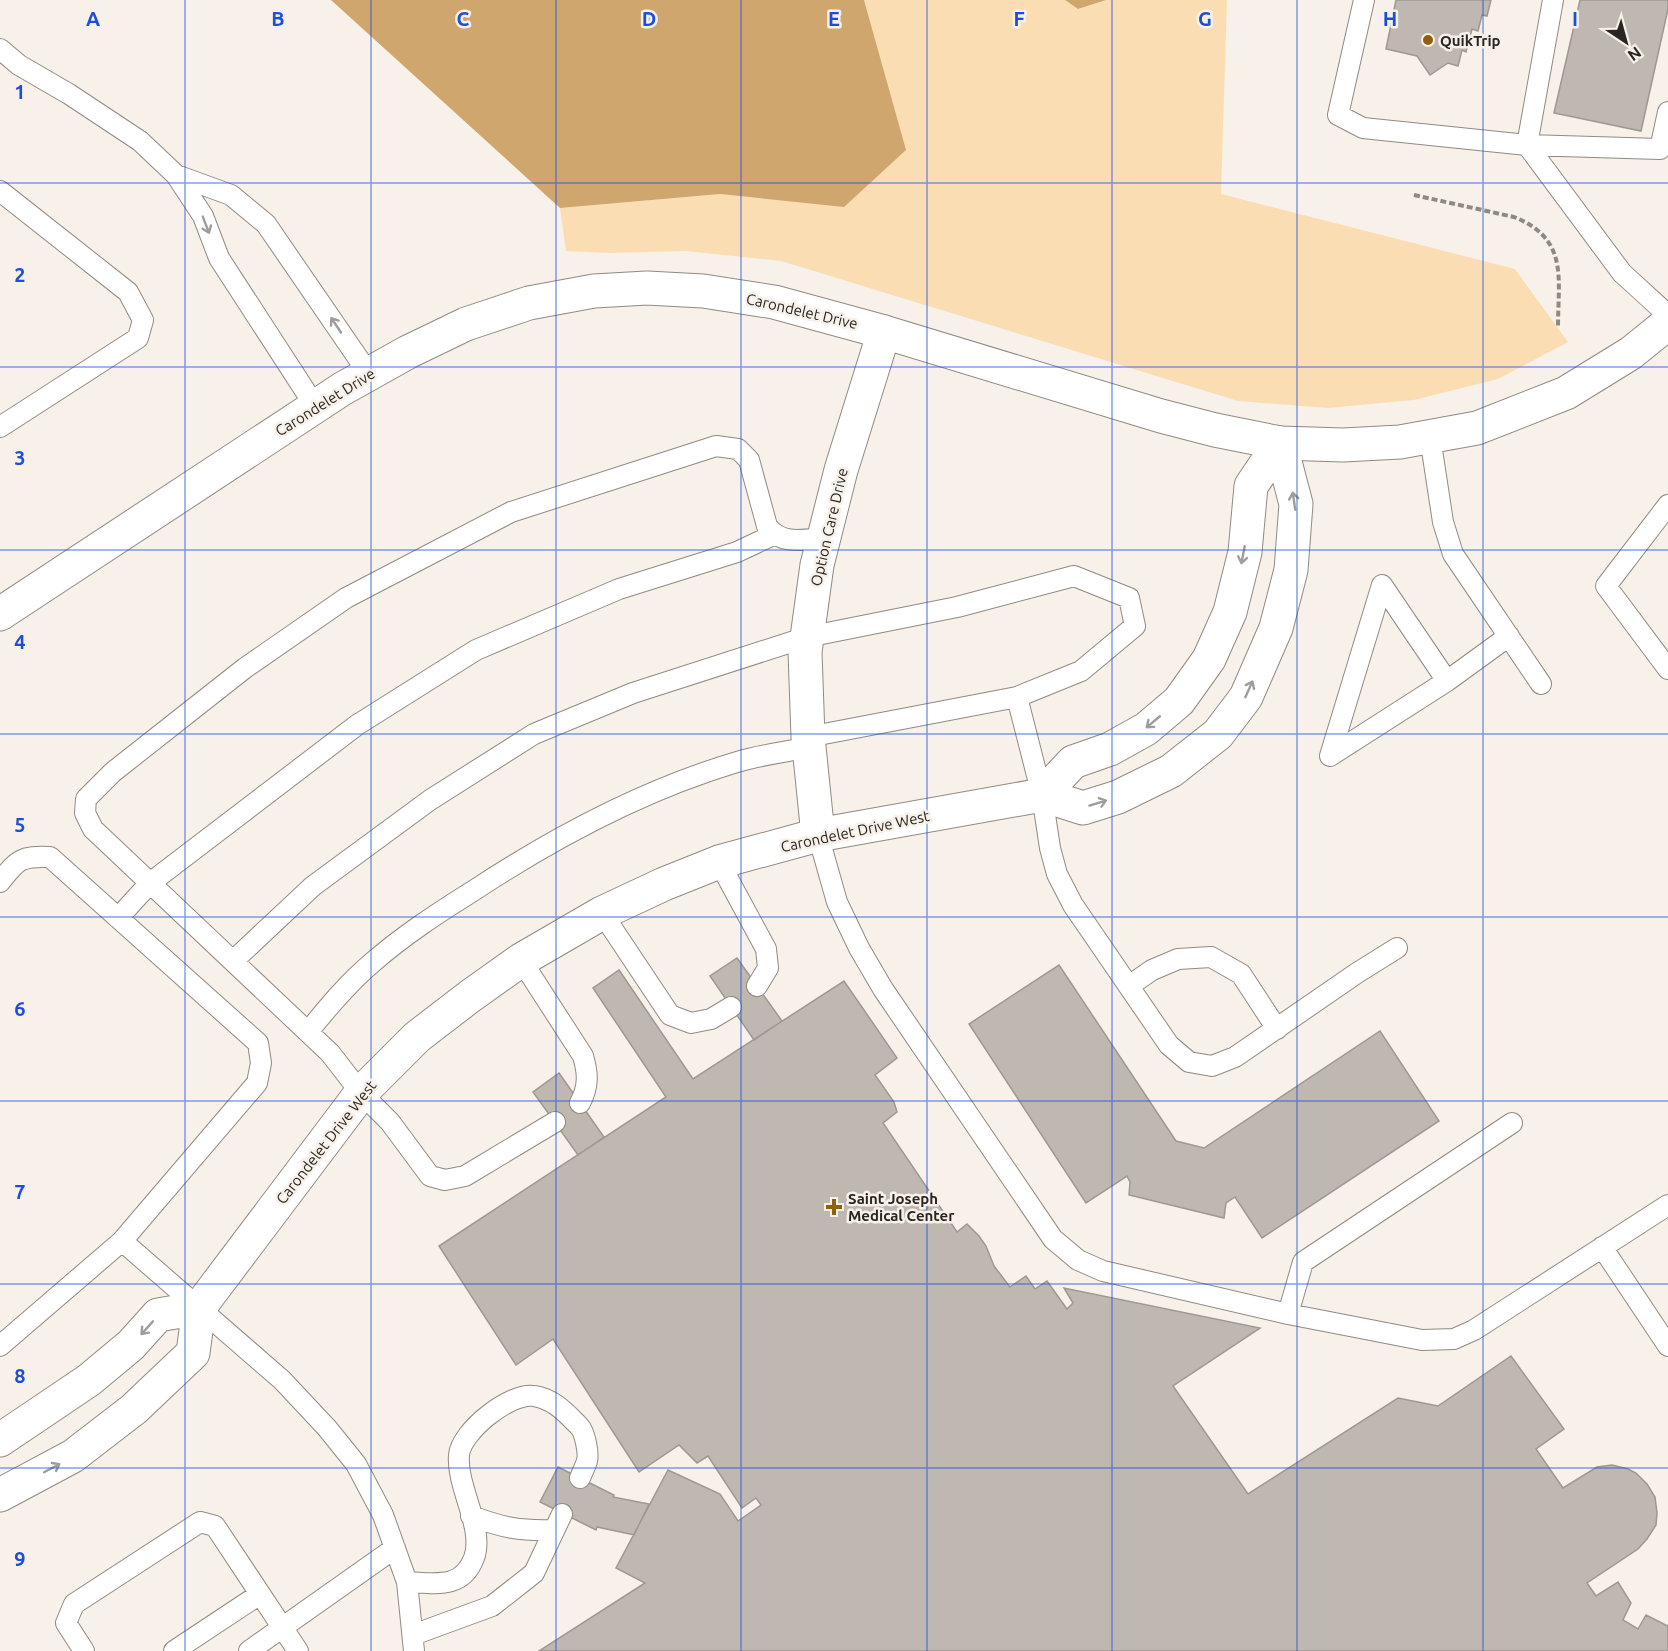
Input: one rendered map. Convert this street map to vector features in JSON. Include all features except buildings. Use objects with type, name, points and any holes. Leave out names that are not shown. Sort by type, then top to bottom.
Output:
[{"type":"street","name":"Carondelet Drive","points":[[0,614],[315,406],[408,352],[466,324],[529,303],[594,291],[647,288],[703,291],[774,302],[884,332],[1161,416],[1280,443]]},
{"type":"street","points":[[1042,795],[1073,762],[1110,749],[1146,729],[1179,701],[1209,659],[1230,612],[1242,562],[1251,486],[1280,443],[1343,445],[1400,442],[1477,428],[1566,393],[1631,353],[1668,323]]},
{"type":"street","name":"Option Care Drive","points":[[818,835],[808,742],[805,652],[817,565],[841,470],[884,332]]},
{"type":"street","name":"Carondelet Drive West","points":[[0,1495],[73,1456],[134,1409],[193,1353],[199,1308],[361,1093],[417,1037],[521,960],[602,913],[664,884],[719,862],[818,835],[1042,795],[1083,808],[1118,798],[1171,771],[1218,734],[1246,697],[1276,628],[1291,570],[1296,504],[1280,443]]},
{"type":"street","points":[[0,1440],[89,1380],[131,1345],[158,1316],[199,1308]]},
{"type":"lane","points":[[1364,0],[1338,115],[1363,128],[1527,145],[1659,149],[1668,112]]},
{"type":"lane","points":[[1553,0],[1527,145],[1622,273],[1668,315]]},
{"type":"lane","points":[[0,49],[19,65],[69,94],[140,141],[176,175],[203,216],[219,258],[315,406]]},
{"type":"lane","points":[[176,175],[231,195],[266,224],[369,374]]},
{"type":"lane","points":[[0,191],[128,292],[143,320],[138,338],[0,427]]},
{"type":"lane","points":[[1430,437],[1443,522],[1453,554],[1541,684]]},
{"type":"lane","points":[[555,1122],[465,1176],[445,1180],[430,1176],[390,1122],[361,1093],[330,1053],[93,829],[85,813],[86,799],[113,772],[245,668],[346,598],[511,512],[716,446],[738,449],[749,460],[767,526],[773,535],[790,540],[824,538]]},
{"type":"lane","points":[[1668,505],[1606,586],[1668,669]]},
{"type":"lane","points":[[118,918],[150,883],[357,725],[476,650],[619,589],[737,552],[773,535]]},
{"type":"lane","points":[[233,961],[313,886],[430,800],[534,734],[633,693],[807,637],[957,607],[1074,576],[1130,598],[1135,626],[1080,671],[1017,697],[808,742],[739,761],[680,781],[601,816],[519,861],[410,932],[371,963],[337,996],[308,1032]]},
{"type":"lane","points":[[1447,681],[1382,585],[1330,756],[1447,681],[1509,636]]},
{"type":"lane","points":[[1017,697],[1042,795],[1056,874],[1073,905],[1169,1046],[1189,1062],[1212,1066],[1235,1057],[1397,948]]},
{"type":"lane","points":[[818,835],[837,902],[859,948],[890,999],[1053,1239],[1078,1260],[1103,1271],[1288,1314],[1422,1340],[1454,1339],[1474,1330],[1668,1205]]},
{"type":"lane","points":[[0,882],[13,865],[28,856],[50,857],[258,1043],[261,1063],[257,1083],[122,1240],[0,1346]]},
{"type":"lane","points":[[719,862],[766,949],[768,968],[757,986]]},
{"type":"lane","points":[[602,913],[670,1015],[691,1023],[711,1019],[731,1007]]},
{"type":"lane","points":[[1129,986],[1152,970],[1178,959],[1211,957],[1241,974],[1277,1029]]},
{"type":"lane","points":[[521,960],[583,1056],[588,1073],[586,1092],[580,1103]]},
{"type":"lane","points":[[1288,1314],[1303,1262],[1512,1123]]},
{"type":"lane","points":[[122,1240],[282,1380],[327,1428],[356,1464],[383,1515],[407,1582],[413,1643],[492,1606],[534,1573],[558,1522],[528,1531],[504,1528],[471,1516]]},
{"type":"lane","points":[[1602,1247],[1668,1346]]},
{"type":"lane","points":[[407,1582],[450,1583],[465,1573],[475,1557],[476,1538],[460,1479],[459,1452],[471,1430],[510,1401],[533,1396],[559,1406],[582,1430],[588,1458],[580,1478]]},
{"type":"lane","points":[[84,1651],[66,1623],[74,1604],[200,1522],[215,1526],[298,1651]]},
{"type":"lane","points":[[249,1651],[395,1548]]},
{"type":"lane","points":[[174,1651],[260,1594]]},
{"type":"path","points":[[1414,195],[1514,217],[1539,230],[1550,242],[1559,275],[1558,327]]},
{"type":"shaded area","points":[[331,0],[864,0],[906,150],[844,207],[720,194],[560,208]]},
{"type":"shaded area","points":[[864,0],[1065,0],[1078,9],[1106,0],[1227,0],[1221,194],[1515,269],[1568,342],[1498,379],[1414,400],[1328,408],[1238,401],[781,261],[685,251],[609,253],[566,251],[560,208],[720,194],[844,206],[905,150]]},
{"type":"shaded area","points":[[1065,0],[1106,0],[1078,9]]},
{"type":"place","name":"QuikTrip","points":[[1428,40]]},
{"type":"place","name":"Saint Joseph Medical Center","points":[[834,1207]]}]
